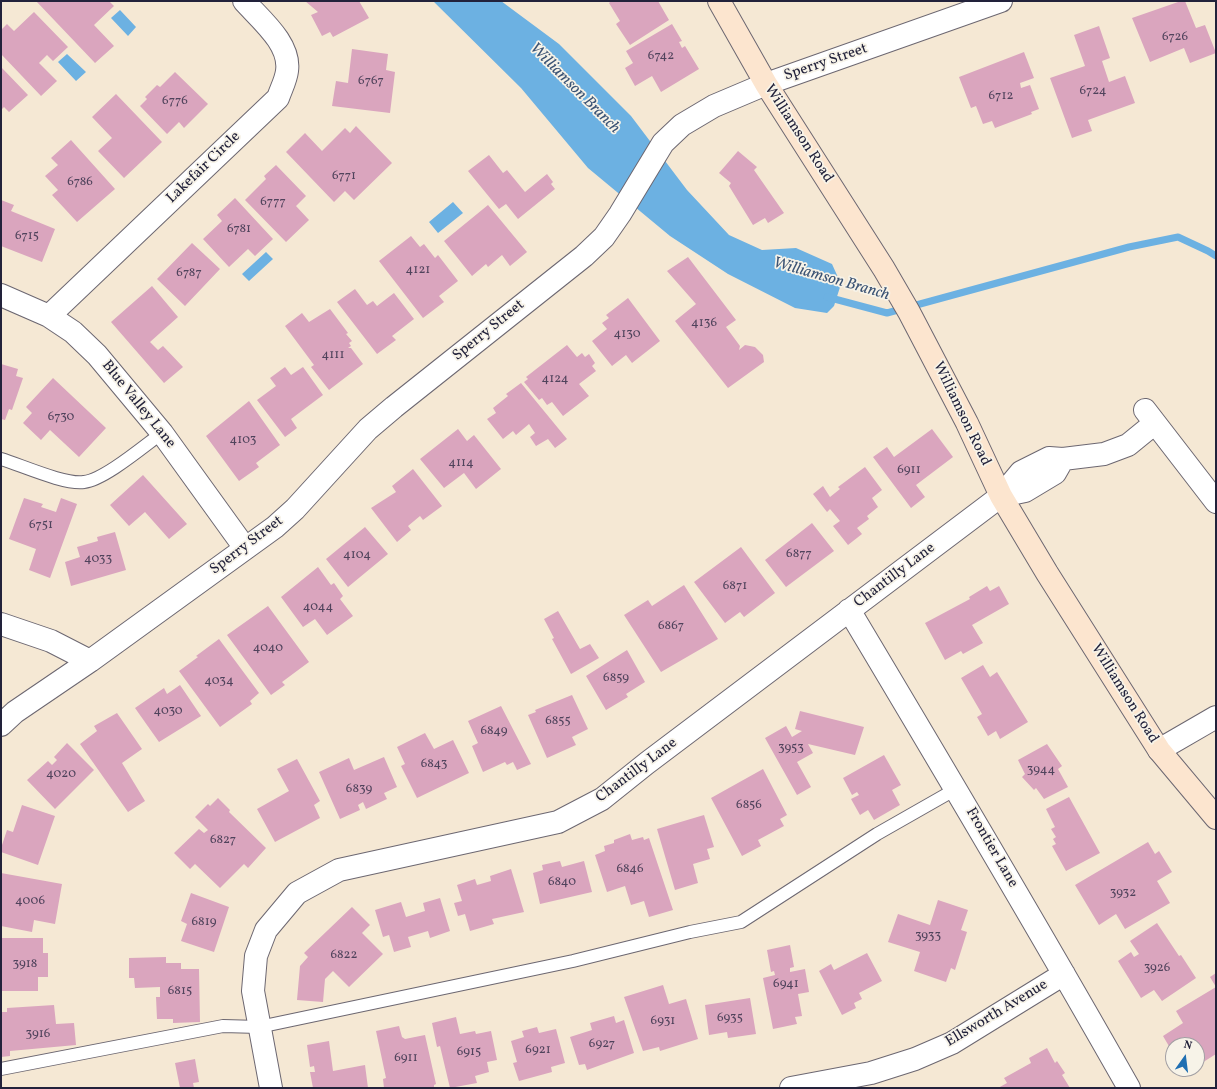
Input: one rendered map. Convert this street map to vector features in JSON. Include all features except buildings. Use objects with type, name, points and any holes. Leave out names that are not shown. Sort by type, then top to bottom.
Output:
[{"type":"street","name":"Lakefair Circle","points":[[49,316],[278,98],[287,71],[287,55],[279,40],[244,1]]},
{"type":"street","name":"Williamson Road","points":[[719,1],[766,84],[884,269],[909,312],[967,423],[1001,496],[1052,580],[1159,750],[1216,818]]},
{"type":"street","name":"Sperry Street","points":[[1,725],[15,712],[90,661],[275,527],[295,509],[368,429],[584,256],[604,238],[663,142],[682,125],[714,106],[766,84],[1001,1]]},
{"type":"street","name":"Blue Valley Lane","points":[[1,295],[49,316],[73,332],[97,355],[162,433],[245,548]]},
{"type":"street","points":[[1001,496],[1025,491],[1055,473],[1063,459],[1104,454],[1128,445],[1150,417],[1216,502]]},
{"type":"street","name":"Chantilly Lane","points":[[271,1088],[253,991],[256,956],[266,930],[297,893],[339,870],[558,822],[602,799],[647,763],[1001,496]]},
{"type":"street","name":"Frontier Lane","points":[[849,610],[956,789],[1129,1088]]},
{"type":"street","points":[[1,624],[51,641],[90,661]]},
{"type":"street","points":[[1159,750],[1216,717]]},
{"type":"street","name":"Ellsworth Avenue","points":[[791,1088],[871,1072],[915,1059],[952,1043],[1064,974]]},
{"type":"lane","points":[[1,459],[65,481],[84,482],[100,477],[162,433]]},
{"type":"lane","points":[[1,1069],[223,1026],[259,1027],[550,966],[690,932],[741,922],[877,834],[956,789]]},
{"type":"water","points":[[433,1],[501,1],[559,44],[631,116],[687,190],[729,235],[762,250],[796,248],[832,264],[841,284],[834,306],[827,313],[795,308],[728,274],[670,236],[588,168],[521,88]]},
{"type":"water","points":[[120,10],[136,27],[128,36],[111,18]]},
{"type":"water","points":[[67,54],[86,72],[76,81],[58,62]]},
{"type":"water","points":[[453,202],[463,213],[438,233],[429,222]]},
{"type":"water","points":[[266,252],[273,259],[249,281],[242,274]]},
{"type":"waterway","name":"Williamson Branch","points":[[827,297],[887,313],[1129,247],[1178,237],[1216,256]]}]
